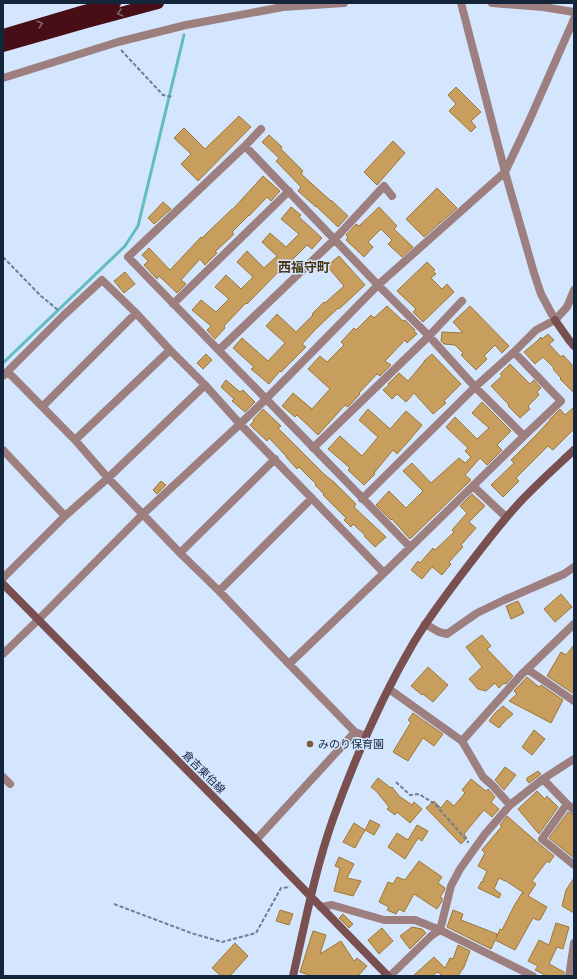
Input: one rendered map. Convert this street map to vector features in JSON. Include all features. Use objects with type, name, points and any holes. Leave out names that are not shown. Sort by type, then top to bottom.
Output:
[{"type":"highway","points":[[3,35],[114,3]]},
{"type":"highway","points":[[3,46],[158,3]]},
{"type":"street","points":[[3,78],[115,43],[192,24],[283,7],[344,3]]},
{"type":"street","points":[[461,3],[505,172],[534,273],[542,294],[555,320],[574,346]]},
{"type":"street","points":[[492,3],[543,7],[574,12]]},
{"type":"street","points":[[3,654],[142,514],[266,399],[378,285],[505,172],[574,19]]},
{"type":"street","points":[[261,129],[128,257],[410,547]]},
{"type":"street","points":[[245,146],[334,240],[429,336],[475,387],[524,436]]},
{"type":"street","points":[[219,350],[334,240],[384,186],[392,196]]},
{"type":"street","points":[[173,304],[288,191]]},
{"type":"street","points":[[366,736],[355,732],[219,591],[142,514],[43,406],[5,374],[64,315],[102,280],[205,385],[240,424],[384,573]]},
{"type":"street","points":[[362,499],[475,387],[536,330],[555,320],[567,307],[574,290]]},
{"type":"street","points":[[313,448],[429,336],[462,301]]},
{"type":"street","points":[[43,406],[136,314]]},
{"type":"street","points":[[75,440],[170,350]]},
{"type":"street","points":[[289,664],[561,401],[514,352]]},
{"type":"street","points":[[3,578],[65,516],[108,478],[205,385]]},
{"type":"street","points":[[3,450],[65,516]]},
{"type":"street","points":[[293,976],[322,854],[333,820],[366,736],[414,642],[425,624],[465,569],[506,517],[534,487],[574,450]]},
{"type":"street","points":[[180,553],[275,459]]},
{"type":"street","points":[[473,486],[506,517]]},
{"type":"street","points":[[219,591],[312,498]]},
{"type":"street","points":[[425,624],[439,632],[447,634],[466,620],[482,611],[564,574],[574,568]]},
{"type":"street","name":"倉吉東伯線","points":[[3,584],[389,976]]},
{"type":"street","points":[[462,741],[481,718],[527,669],[574,624]]},
{"type":"street","points":[[527,669],[574,701]]},
{"type":"street","points":[[389,689],[462,741],[483,776],[510,805]]},
{"type":"street","points":[[256,840],[355,732]]},
{"type":"street","points":[[389,976],[431,936],[440,930],[451,886],[460,868],[485,834],[510,805],[543,779],[574,759]]},
{"type":"street","points":[[3,777],[10,784]]},
{"type":"street","points":[[543,779],[574,810]]},
{"type":"street","points":[[567,804],[542,840],[574,865]]},
{"type":"street","points":[[320,906],[332,905],[384,920],[415,920],[440,930],[533,976]]},
{"type":"street","points":[[569,976],[574,943]]},
{"type":"path","points":[[115,43],[163,95],[173,97]]},
{"type":"path","points":[[3,256],[41,296],[64,315]]},
{"type":"path","points":[[396,782],[410,795],[419,794],[435,804],[468,842],[479,843]]},
{"type":"path","points":[[114,904],[191,933],[222,942],[256,933],[281,888],[300,886]]},
{"type":"building","points":[[456,87],[481,112],[471,121],[476,127],[471,132],[449,111],[456,104],[448,95]]},
{"type":"building","points":[[239,116],[251,127],[198,181],[181,164],[191,154],[174,138],[184,128],[205,149]]},
{"type":"building","points":[[269,135],[282,147],[281,149],[303,171],[301,174],[348,216],[338,227],[298,191],[301,187],[276,161],[279,158],[262,142]]},
{"type":"building","points":[[393,141],[405,153],[377,185],[364,172]]},
{"type":"building","points":[[263,176],[280,191],[271,201],[267,197],[232,232],[234,234],[215,252],[217,253],[205,265],[200,259],[181,280],[186,284],[177,293],[159,276],[157,279],[144,265],[148,261],[142,255],[149,248],[170,270],[201,237],[202,238],[232,210]]},
{"type":"building","points":[[437,188],[457,208],[424,237],[406,219]]},
{"type":"building","points":[[163,202],[171,209],[154,224],[148,218]]},
{"type":"building","points":[[291,207],[301,215],[299,217],[322,238],[312,249],[307,245],[291,261],[290,260],[224,326],[225,328],[215,339],[207,330],[211,326],[192,310],[201,300],[216,312],[229,299],[215,287],[226,275],[241,289],[253,277],[237,262],[247,251],[264,268],[277,256],[262,242],[270,233],[286,247],[299,234],[281,219]]},
{"type":"building","points":[[379,207],[397,226],[394,229],[413,247],[402,257],[388,244],[392,240],[381,229],[368,242],[373,247],[364,257],[346,240],[348,237],[346,235],[356,224],[359,226]]},
{"type":"building","points":[[339,256],[365,285],[316,329],[302,344],[306,347],[281,372],[280,371],[269,384],[251,369],[254,367],[233,348],[242,338],[268,361],[285,343],[266,326],[277,314],[296,332],[324,302],[325,303],[344,286],[327,266]]},
{"type":"building","points":[[427,262],[435,270],[433,271],[436,274],[431,278],[442,289],[447,284],[454,292],[423,322],[413,312],[416,309],[397,291]]},
{"type":"building","points":[[125,272],[135,284],[124,293],[114,281]]},
{"type":"building","points":[[387,306],[403,321],[405,320],[417,334],[407,343],[405,340],[385,361],[391,365],[380,376],[377,374],[348,407],[345,405],[318,435],[297,415],[295,417],[282,406],[293,393],[312,409],[330,389],[308,369],[320,356],[327,362],[344,345],[341,342],[354,328],[356,330],[371,315],[374,318]]},
{"type":"building","points":[[470,306],[509,346],[502,353],[495,345],[484,356],[487,359],[476,370],[461,355],[463,353],[455,345],[444,344],[441,341],[442,332],[463,333],[453,322]]},
{"type":"building","points":[[548,334],[554,340],[549,344],[561,357],[563,355],[574,367],[574,393],[560,379],[561,378],[553,369],[554,368],[543,357],[535,364],[524,352],[541,337],[542,339]]},
{"type":"building","points":[[206,354],[212,360],[203,369],[197,363]]},
{"type":"building","points":[[432,354],[461,384],[444,401],[446,403],[433,414],[414,393],[406,402],[397,394],[392,399],[383,390],[399,373],[408,381],[424,361]]},
{"type":"building","points":[[510,364],[530,384],[534,380],[541,388],[537,392],[539,395],[528,406],[530,409],[520,418],[491,386],[502,376],[500,374]]},
{"type":"building","points":[[226,380],[240,392],[243,390],[255,402],[245,412],[232,401],[234,399],[221,387]]},
{"type":"building","points":[[482,402],[511,431],[497,445],[502,450],[487,465],[480,458],[465,475],[471,480],[410,539],[392,519],[391,520],[376,505],[389,491],[406,508],[423,491],[403,471],[412,463],[431,483],[459,458],[465,463],[471,457],[465,451],[468,448],[446,427],[455,417],[477,439],[489,428],[472,413]]},
{"type":"building","points":[[574,407],[574,429],[553,450],[548,446],[516,478],[519,481],[503,497],[491,485],[514,463],[511,460],[560,409],[565,415]]},
{"type":"building","points":[[263,409],[281,426],[278,428],[356,504],[354,507],[386,537],[375,547],[353,524],[351,527],[344,520],[346,518],[323,495],[324,494],[315,485],[316,484],[299,467],[297,469],[269,438],[267,441],[250,425]]},
{"type":"building","points":[[368,409],[390,429],[406,411],[422,425],[397,454],[393,450],[374,473],[375,474],[364,485],[348,470],[350,468],[328,449],[340,436],[362,456],[378,437],[359,420]]},
{"type":"building","points":[[161,481],[166,485],[157,494],[153,490]]},
{"type":"building","points":[[472,494],[485,506],[469,522],[476,528],[461,545],[463,547],[449,562],[451,564],[442,575],[432,567],[422,579],[411,570],[418,561],[420,563],[433,548],[435,550],[454,532],[452,530],[467,513],[460,506]]},
{"type":"building","points":[[561,594],[572,607],[555,622],[544,609]]},
{"type":"building","points":[[518,601],[524,613],[511,619],[506,606]]},
{"type":"building","points":[[482,635],[491,646],[487,649],[513,676],[506,684],[504,683],[499,688],[495,683],[486,691],[478,689],[469,679],[482,667],[466,647]]},
{"type":"building","points":[[574,645],[574,694],[547,676],[561,652],[566,655]]},
{"type":"building","points":[[428,667],[448,685],[433,702],[411,686]]},
{"type":"building","points":[[527,677],[539,687],[541,685],[563,700],[551,723],[509,701],[517,694],[514,691]]},
{"type":"building","points":[[503,706],[513,714],[499,728],[489,721]]},
{"type":"building","points":[[413,713],[443,734],[434,746],[423,738],[408,761],[393,752],[411,722],[408,720]]},
{"type":"building","points":[[534,730],[545,739],[532,755],[522,747]]},
{"type":"building","points":[[505,767],[516,775],[504,790],[495,780]]},
{"type":"building","points":[[538,771],[541,774],[529,783],[527,778]]},
{"type":"building","points":[[378,778],[391,788],[392,787],[399,796],[412,805],[414,802],[422,809],[410,823],[397,812],[395,815],[387,809],[389,807],[371,787]]},
{"type":"building","points":[[471,779],[486,791],[488,789],[489,790],[495,797],[491,802],[499,809],[492,817],[484,810],[464,834],[467,838],[461,844],[426,808],[434,801],[441,808],[447,800],[454,806],[465,793],[462,790]]},
{"type":"building","points":[[537,791],[545,799],[547,796],[558,807],[539,834],[518,809]]},
{"type":"building","points":[[568,812],[574,815],[574,858],[549,838]]},
{"type":"building","points":[[507,816],[554,856],[549,863],[547,861],[532,881],[536,884],[528,896],[547,907],[540,920],[533,918],[515,950],[495,940],[491,949],[447,927],[453,910],[463,914],[461,920],[497,934],[496,938],[522,893],[524,893],[499,878],[494,889],[501,894],[499,898],[478,888],[482,881],[484,881],[483,880],[487,871],[478,866],[485,853],[482,850],[502,826],[500,825]]},
{"type":"building","points":[[370,820],[380,825],[374,835],[365,830]]},
{"type":"building","points":[[354,823],[365,830],[355,848],[343,842]]},
{"type":"building","points":[[417,825],[428,831],[422,841],[418,838],[405,859],[388,847],[397,833],[408,840]]},
{"type":"building","points":[[339,857],[354,864],[347,878],[361,881],[353,896],[334,891],[340,868],[335,866]]},
{"type":"building","points":[[419,861],[442,877],[438,883],[445,888],[440,897],[442,898],[442,901],[437,909],[414,894],[404,912],[399,909],[396,914],[387,910],[389,907],[379,902],[388,882],[393,884],[397,877],[405,880]]},
{"type":"building","points":[[574,878],[574,913],[562,906],[566,890]]},
{"type":"building","points":[[280,910],[293,914],[289,925],[276,921]]},
{"type":"building","points":[[343,914],[353,924],[349,928],[339,918]]},
{"type":"building","points":[[556,923],[569,927],[563,949],[557,947],[549,964],[564,972],[564,976],[547,976],[535,970],[538,966],[528,961],[539,940],[549,945]]},
{"type":"building","points":[[412,927],[422,929],[426,933],[410,949],[400,936]]},
{"type":"building","points":[[382,928],[393,941],[379,954],[368,940]]},
{"type":"building","points":[[313,931],[326,935],[320,954],[341,941],[354,961],[357,958],[367,966],[358,976],[312,976],[300,972]]},
{"type":"building","points":[[235,943],[248,956],[230,976],[221,976],[212,968]]},
{"type":"building","points":[[458,945],[470,951],[464,967],[458,976],[440,976],[441,974],[437,972],[433,976],[413,976],[434,957],[445,968],[450,958],[453,959]]},
{"type":"waterway","points":[[3,363],[125,246],[138,226],[184,35]]},
{"type":"place","name":"みのり保育園","points":[[310,744]]},
{"type":"district","name":"西福守町","points":[[304,267]]}]
